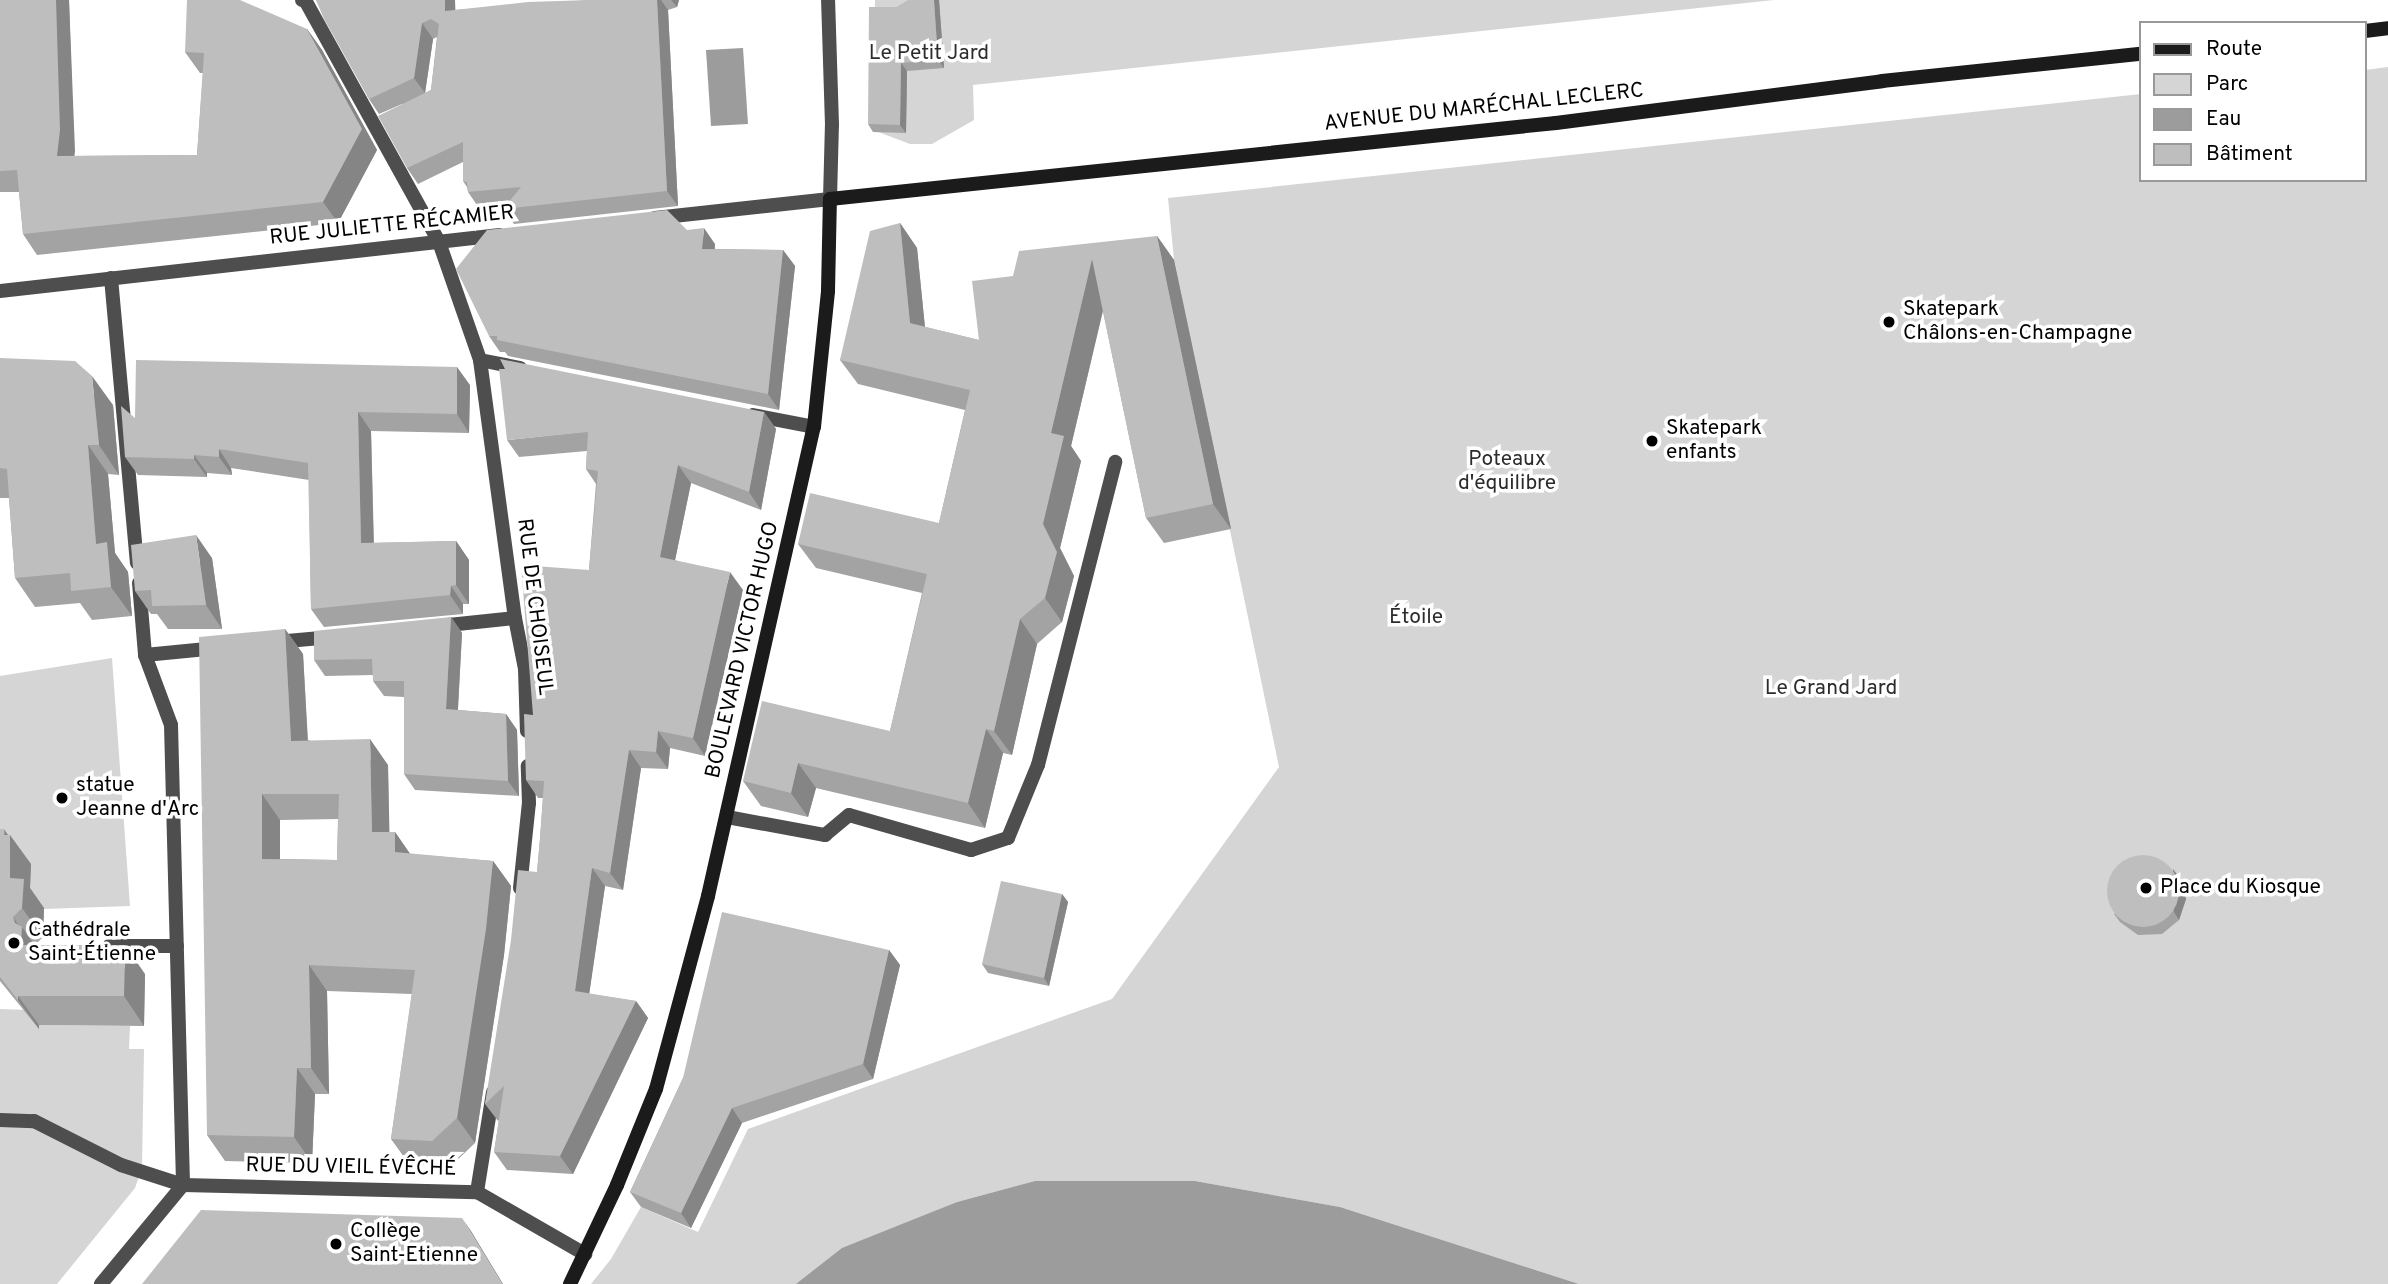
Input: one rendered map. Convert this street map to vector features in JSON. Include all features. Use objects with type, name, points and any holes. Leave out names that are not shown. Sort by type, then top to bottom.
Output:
[{"type":"main road","points":[[2367,31],[2388,28]]},
{"type":"main road","name":"AVENUE DU MARÉCHAL LECLERC","points":[[830,199],[1556,123],[1881,81],[2140,54]]},
{"type":"main road","name":"BOULEVARD VICTOR HUGO","points":[[570,1284],[586,1254],[656,1089],[727,817],[814,427],[828,291],[830,199]]},
{"type":"street","name":"RUE DE CHOISEUL","points":[[304,0],[381,124],[439,242],[480,360],[515,618],[525,669],[528,803],[519,900]]},
{"type":"street","name":"BOULEVARD VICTOR HUGO","points":[[828,0],[832,125],[830,199]]},
{"type":"street","points":[[634,220],[830,199]]},
{"type":"street","name":"RUE JULIETTE RÉCAMIER","points":[[0,290],[511,234]]},
{"type":"street","points":[[101,1284],[183,1185],[171,725],[145,655],[111,278]]},
{"type":"street","points":[[480,360],[534,371]]},
{"type":"street","points":[[734,411],[814,427]]},
{"type":"street","points":[[727,817],[825,835],[849,815],[971,850],[1008,838],[1038,765],[1115,462]]},
{"type":"street","points":[[419,628],[515,618]]},
{"type":"street","points":[[255,644],[351,635]]},
{"type":"street","points":[[145,655],[228,647]]},
{"type":"street","points":[[97,946],[177,946]]},
{"type":"street","points":[[477,1192],[495,1074]]},
{"type":"street","name":"RUE DU VIEIL ÉVÊCHÉ","points":[[0,1120],[34,1121],[121,1165],[183,1185],[477,1192],[586,1254]]},
{"type":"green space","name":"Le Petit Jard","points":[[875,0],[1774,0],[973,85],[974,120],[932,144],[910,144],[873,130]]},
{"type":"green space","name":"Le Grand Jard","points":[[2388,67],[2388,1284],[1579,1284],[1340,1207],[1195,1181],[1035,1181],[957,1202],[899,1226],[798,1284],[591,1284],[611,1259],[641,1207],[698,1232],[748,1129],[1112,999],[1279,767],[1174,260],[1168,198],[2140,94],[2140,182],[2367,182],[2367,70]]},
{"type":"green space","points":[[112,658],[130,906],[44,909],[0,865],[0,676]]},
{"type":"green space","points":[[0,1009],[30,1010],[36,1025],[130,1026],[129,1049],[144,1049],[142,1168],[135,1188],[57,1284],[0,1284]]},
{"type":"water","points":[[743,48],[748,124],[711,126],[706,50]]},
{"type":"water","points":[[1035,1181],[1195,1181],[1340,1207],[1579,1284],[796,1284],[842,1248],[957,1202]]},
{"type":"building","points":[[0,0],[56,0],[60,130],[57,156],[197,155],[204,53],[185,52],[187,0],[240,0],[307,29],[362,129],[323,202],[23,234],[17,170],[0,171]]},
{"type":"building","points":[[316,0],[445,0],[445,11],[528,2],[657,0],[667,191],[503,209],[521,187],[468,192],[467,182],[463,181],[463,142],[407,168],[378,116],[431,90],[439,24],[431,19],[422,23],[414,78],[369,99]]},
{"type":"building","points":[[909,0],[934,0],[938,60],[901,63],[900,125],[868,124],[869,7],[897,7]]},
{"type":"building","points":[[667,210],[687,230],[704,228],[702,249],[783,250],[768,394],[497,340],[497,336],[489,336],[456,269],[487,230]]},
{"type":"building","points":[[900,223],[910,323],[979,340],[972,281],[1013,276],[1019,251],[1157,236],[1213,504],[1146,518],[1092,259],[1051,433],[1064,436],[1043,524],[1057,552],[1045,598],[1020,619],[994,731],[986,729],[968,803],[798,763],[791,793],[743,781],[762,701],[890,731],[927,574],[798,544],[810,493],[939,523],[970,390],[840,360],[870,231]]},
{"type":"building","points":[[0,358],[75,361],[92,376],[99,445],[88,445],[96,544],[107,542],[111,587],[71,591],[70,573],[15,578],[7,469],[0,468]]},
{"type":"building","points":[[500,359],[764,412],[749,492],[678,465],[660,557],[730,572],[693,738],[658,731],[656,752],[629,750],[610,873],[592,868],[575,991],[636,1001],[560,1156],[494,1152],[504,1086],[485,1104],[511,940],[518,870],[537,872],[544,781],[526,780],[524,714],[533,715],[521,565],[589,570],[598,471],[586,469],[588,432],[507,440],[499,369],[505,369]]},
{"type":"building","points":[[136,360],[457,367],[457,414],[358,412],[361,543],[456,541],[456,585],[451,586],[450,595],[311,609],[308,463],[219,449],[219,457],[125,457],[121,406],[135,418]]},
{"type":"building","points":[[196,535],[206,605],[152,606],[151,590],[135,591],[131,545]]},
{"type":"building","points":[[451,617],[446,709],[506,714],[508,781],[404,774],[404,681],[373,681],[372,659],[314,660],[314,631]]},
{"type":"building","points":[[285,629],[291,741],[370,739],[372,832],[395,832],[395,852],[493,861],[486,929],[457,1118],[432,1141],[391,1139],[415,970],[309,965],[311,1068],[297,1068],[294,1137],[207,1135],[199,637]],"holes":[[[262,794],[339,794],[337,860],[262,859]]]},
{"type":"building","points":[[0,829],[4,829],[4,835],[10,835],[10,878],[24,879],[22,908],[13,917],[15,923],[22,927],[21,945],[125,945],[124,996],[18,996],[18,1000],[0,977]]},
{"type":"building","points":[[2143,855],[2163,861],[2173,871],[2179,891],[2173,911],[2163,921],[2143,927],[2123,921],[2113,911],[2107,891],[2113,871],[2123,861]]},
{"type":"building","points":[[1001,881],[1062,894],[1044,978],[982,964]]},
{"type":"building","points":[[722,912],[889,950],[863,1064],[732,1108],[681,1213],[630,1192],[683,1078]]},
{"type":"building","name":"Collège Saint-Etienne","points":[[201,1210],[462,1218],[502,1284],[142,1284]]},
{"type":"place","name":"Skatepark Châlons-en-Champagne","points":[[1889,322]]},
{"type":"place","name":"Skatepark enfants","points":[[1652,441]]},
{"type":"place","name":"statue Jeanne d'Arc","points":[[62,798]]},
{"type":"place","name":"Place du Kiosque","points":[[2146,888]]},
{"type":"place","name":"Cathédrale Saint-Étienne","points":[[14,943]]},
{"type":"place","name":"Collège Saint-Etienne","points":[[336,1244]]},
{"type":"park label","name":"Poteaux d'équilibre","points":[[1507,472]]},
{"type":"park label","name":"Étoile","points":[[1416,618]]}]
